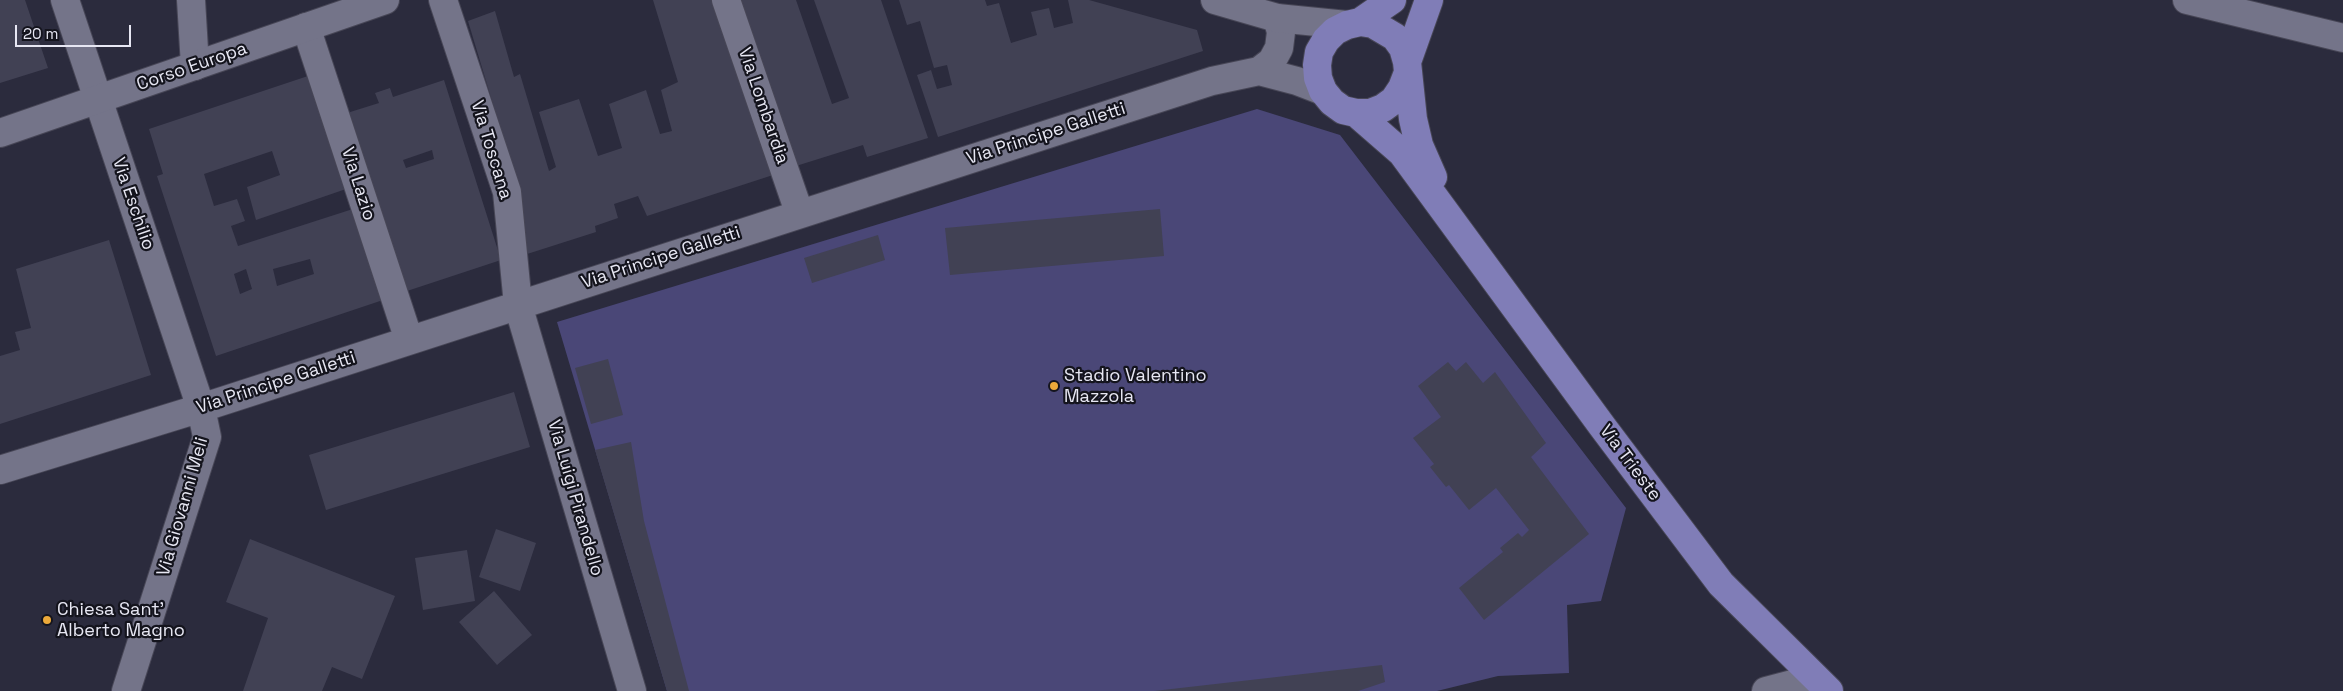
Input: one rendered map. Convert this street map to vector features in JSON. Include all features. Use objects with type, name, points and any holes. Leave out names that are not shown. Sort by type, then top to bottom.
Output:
[{"type":"main road","points":[[1392,0],[1354,24],[1335,31],[1326,40],[1319,52],[1318,78],[1323,91],[1332,102],[1343,110],[1356,113],[1370,113],[1384,108],[1394,100],[1402,88],[1429,0]]},
{"type":"main road","points":[[1354,24],[1373,24],[1395,37],[1403,48],[1412,120],[1419,145],[1451,217]]},
{"type":"main road","points":[[1356,113],[1402,153],[1451,217]]},
{"type":"main road","name":"Via Trieste","points":[[1451,217],[1602,426],[1721,584],[1822,684]]},
{"type":"street","name":"Via Eschilio","points":[[65,0],[201,408]]},
{"type":"street","points":[[191,0],[195,66]]},
{"type":"street","name":"Corso Europa","points":[[0,133],[385,0]]},
{"type":"street","name":"Via Toscana","points":[[443,0],[507,192],[518,305]]},
{"type":"street","name":"Via Lombardia","points":[[726,0],[799,212]]},
{"type":"street","points":[[1215,0],[1277,18],[1354,24]]},
{"type":"street","points":[[2188,0],[2343,38]]},
{"type":"street","points":[[1259,71],[1272,61],[1279,48],[1281,32],[1277,18]]},
{"type":"street","name":"Via Lazio","points":[[306,27],[409,340]]},
{"type":"street","name":"Via Principe Galletti","points":[[0,470],[201,408],[799,212],[1212,81],[1259,71],[1297,81],[1323,91]]},
{"type":"street","name":"Via Luigi Pirandello","points":[[518,305],[632,691]]},
{"type":"street","name":"Via Giovanni Meli","points":[[126,691],[207,437],[201,408]]},
{"type":"street","points":[[1766,691],[1822,684]]},
{"type":"shaded area","name":"Stadio Valentino Mazzola","points":[[1257,109],[1340,135],[1626,508],[1601,601],[1567,605],[1569,673],[1498,676],[1437,691],[667,691],[557,322]]},
{"type":"building","points":[[0,0],[25,0],[48,68],[0,83]]},
{"type":"building","points":[[653,0],[716,0],[773,175],[647,216],[638,196],[614,204],[618,218],[595,226],[596,232],[524,255],[517,184],[468,21],[495,11],[514,77],[520,74],[549,171],[556,167],[539,112],[579,99],[598,156],[622,148],[609,104],[646,90],[660,134],[672,131],[661,90],[678,82]]},
{"type":"building","points":[[741,0],[796,0],[832,104],[849,98],[814,0],[881,0],[928,138],[867,157],[863,145],[796,166]]},
{"type":"building","points":[[899,0],[985,0],[987,6],[999,3],[1011,43],[1037,35],[1031,12],[1049,8],[1054,28],[1073,23],[1068,0],[1089,0],[1197,30],[1203,51],[938,137],[917,75],[931,70],[937,89],[952,85],[947,65],[934,68],[920,21],[907,25]]},
{"type":"building","points":[[308,76],[346,189],[256,220],[247,187],[280,175],[272,151],[204,174],[214,206],[237,199],[245,221],[231,226],[238,246],[356,208],[386,299],[216,356],[157,176],[163,174],[149,129]],"holes":[[[310,259],[314,274],[277,286],[273,269]],[[246,269],[252,289],[240,294],[234,274]]]},
{"type":"building","points":[[444,80],[501,260],[404,292],[347,113],[379,103],[375,93],[390,88],[393,97]],"holes":[[[432,150],[434,159],[406,168],[403,160]]]},
{"type":"building","points":[[1160,209],[1164,256],[950,275],[945,228]]},
{"type":"building","points":[[878,235],[885,260],[812,283],[804,258]]},
{"type":"building","points":[[109,240],[151,375],[0,424],[0,356],[20,350],[15,332],[31,328],[16,269]]},
{"type":"building","points":[[608,359],[623,415],[591,424],[575,368]]},
{"type":"building","points":[[1448,362],[1456,371],[1466,362],[1483,383],[1495,372],[1546,443],[1531,457],[1589,534],[1484,620],[1459,588],[1503,552],[1500,548],[1518,533],[1522,537],[1529,530],[1496,488],[1469,510],[1449,485],[1446,487],[1430,467],[1434,464],[1413,438],[1441,417],[1418,386]]},
{"type":"building","points":[[514,392],[530,447],[326,510],[309,455]]},
{"type":"building","points":[[631,442],[644,521],[689,691],[667,691],[595,450]]},
{"type":"building","points":[[496,529],[536,543],[520,591],[479,577]]},
{"type":"building","points":[[250,539],[395,596],[362,679],[332,667],[322,691],[243,691],[268,618],[226,602]]},
{"type":"building","points":[[467,550],[475,601],[423,610],[415,558]]},
{"type":"building","points":[[494,591],[532,635],[497,665],[459,622]]},
{"type":"building","points":[[1382,665],[1385,682],[1358,691],[1154,691]]},
{"type":"place","name":"Stadio Valentino Mazzola","points":[[1054,386]]},
{"type":"place","name":"Chiesa Sant' Alberto Magno","points":[[47,620]]}]
